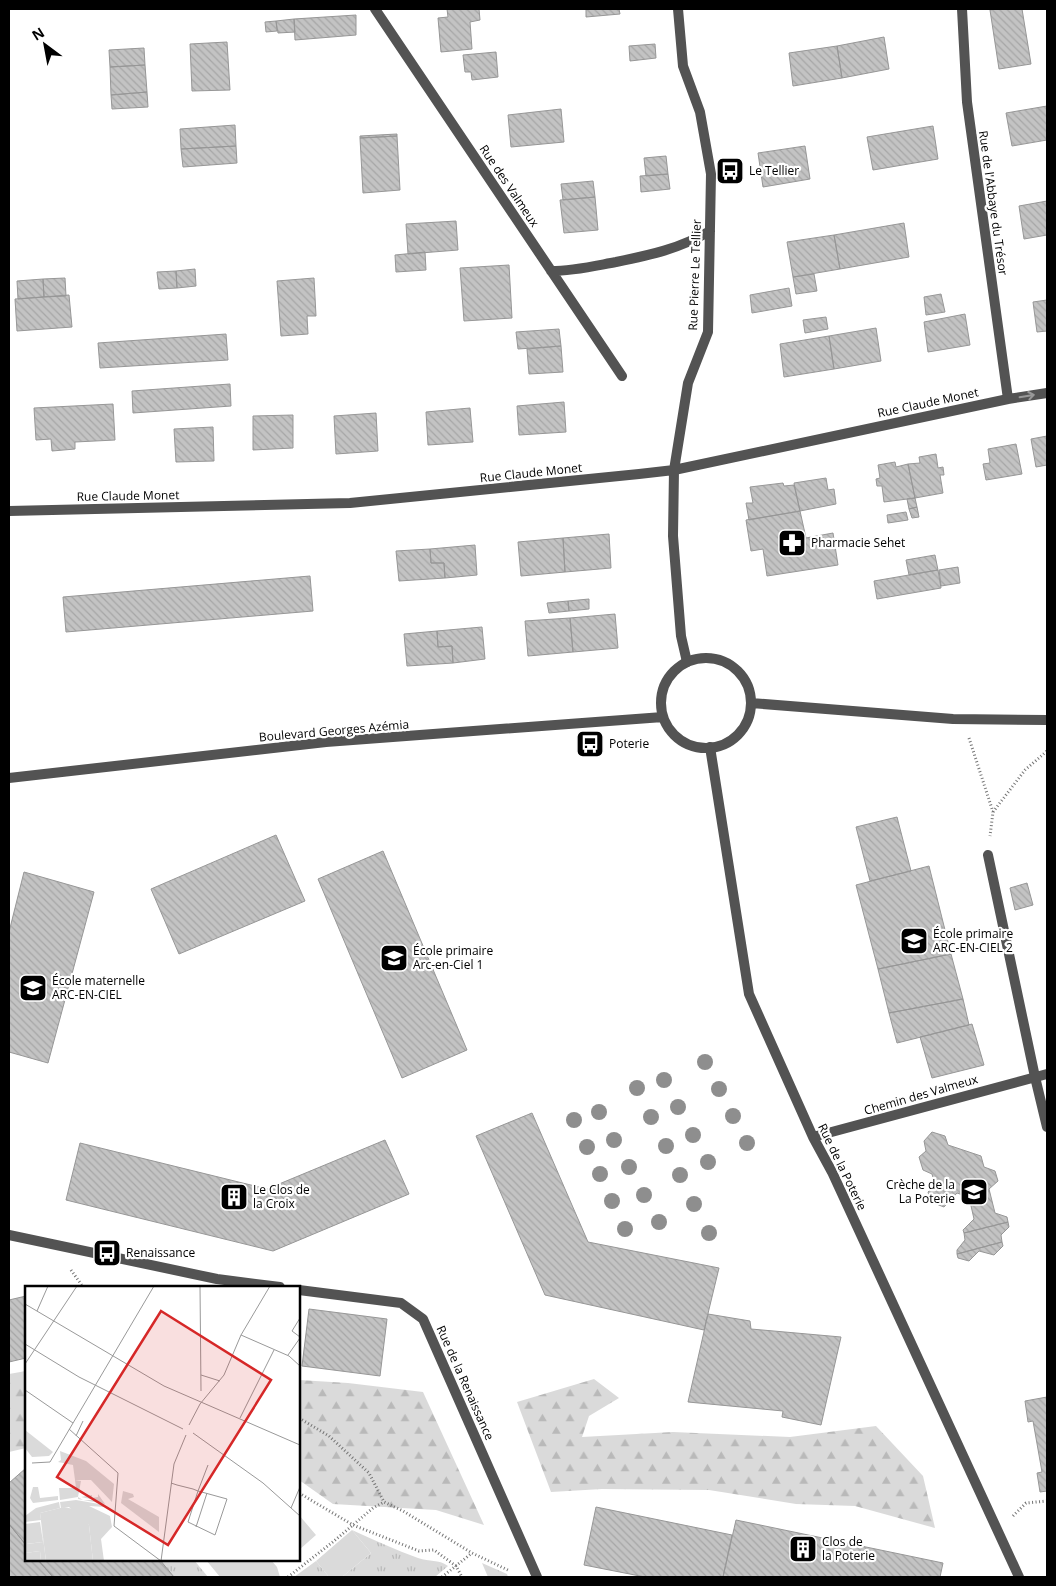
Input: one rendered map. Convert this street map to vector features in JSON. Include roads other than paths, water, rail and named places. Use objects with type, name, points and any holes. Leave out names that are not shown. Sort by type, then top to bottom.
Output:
[{"type":"street","name":"Rue des Valmeux","points":[[375,9],[622,376]]},
{"type":"street","name":"Rue Pierre Le Tellier","points":[[678,9],[683,66],[700,112],[710,174],[708,332],[688,383],[674,470],[673,536],[681,636],[687,662]]},
{"type":"street","name":"Rue de l'Abbaye du Trésor","points":[[962,9],[967,102],[1008,399]]},
{"type":"street","points":[[551,271],[570,271],[664,252],[694,240],[710,230]]},
{"type":"street","name":"Rue Claude Monet","points":[[9,512],[350,503],[674,470],[1008,399],[1047,393]]},
{"type":"street","points":[[707,657],[730,664],[740,672],[746,682],[751,703],[745,726],[739,733],[722,745],[698,747],[676,737],[668,727],[663,718],[661,696],[669,676],[687,662],[707,657]]},
{"type":"street","points":[[751,703],[962,719],[1047,720]]},
{"type":"street","name":"Boulevard Georges Azémia","points":[[9,778],[326,742],[663,718]]},
{"type":"street","name":"Rue de la Poterie","points":[[710,747],[749,994],[813,1137],[836,1181],[1019,1577]]},
{"type":"street","points":[[988,855],[1047,1127]]},
{"type":"street","name":"Chemin des Valmeux","points":[[813,1137],[1047,1074]]},
{"type":"street","points":[[9,1235],[217,1279],[272,1286]]},
{"type":"street","name":"Rue de la Renaissance","points":[[300,1290],[402,1303],[423,1319],[537,1577]]},
{"type":"place","name":"Le Tellier","points":[[730,171]]},
{"type":"place","name":"Pharmacie Sehet","points":[[792,543]]},
{"type":"place","name":"Poterie","points":[[590,744]]},
{"type":"place","name":"École primaire ARC-EN-CIEL 2","points":[[914,941]]},
{"type":"place","name":"École primaire Arc-en-Ciel 1","points":[[394,958]]},
{"type":"place","name":"École maternelle ARC-EN-CIEL","points":[[33,988]]},
{"type":"place","name":"Crèche de la La Poterie","points":[[974,1192]]},
{"type":"place","name":"Le Clos de la Croix","points":[[234,1197]]},
{"type":"place","name":"Renaissance","points":[[107,1253]]},
{"type":"place","name":"Clos de la Poterie","points":[[803,1549]]}]
